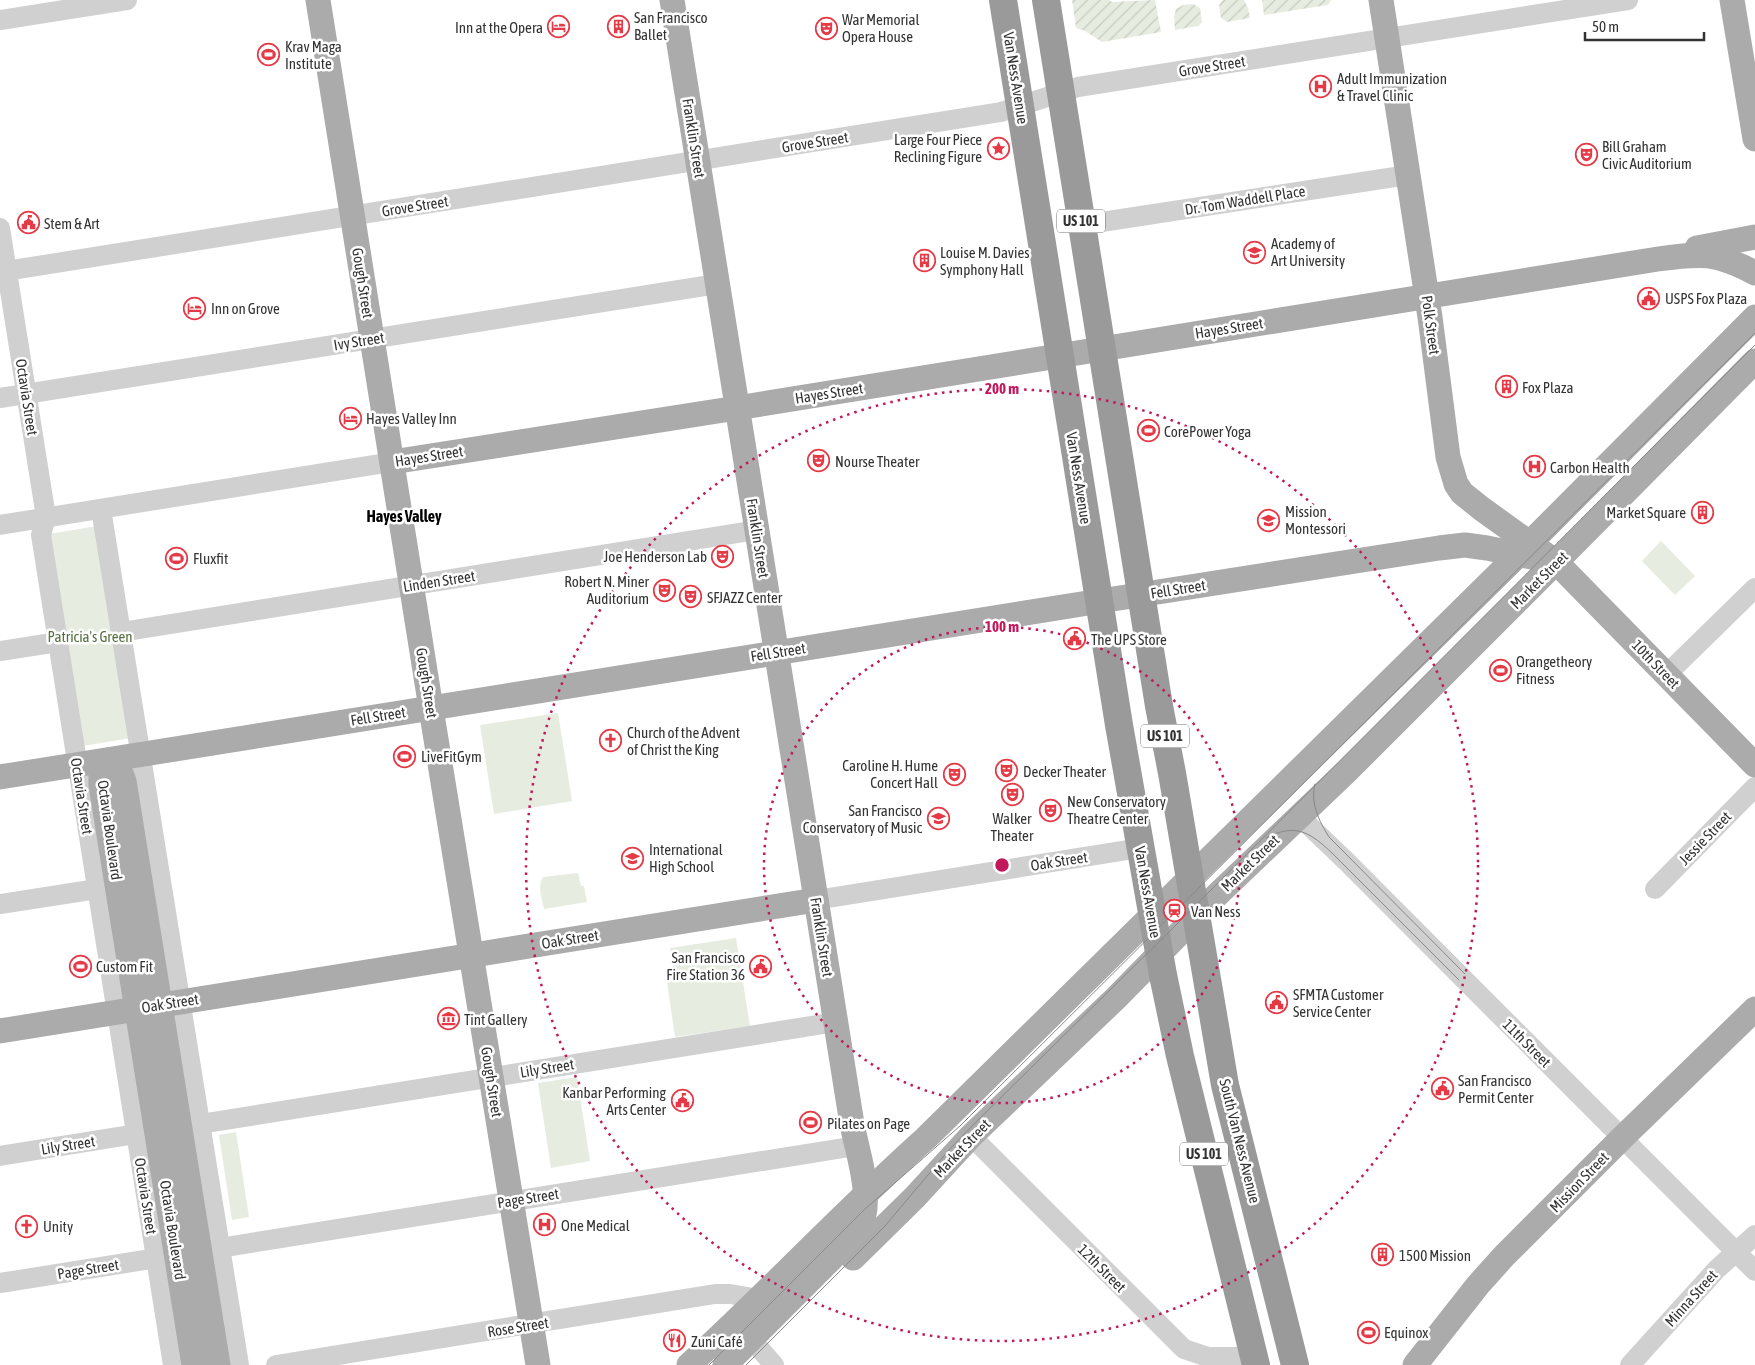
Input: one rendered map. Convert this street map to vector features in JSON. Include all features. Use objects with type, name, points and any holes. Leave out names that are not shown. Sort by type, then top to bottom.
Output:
[{"type":"highway","name":"Van Ness Avenue","points":[[1003,0],[1098,601],[1159,954]]},
{"type":"highway","name":"US 101","points":[[1046,0],[1159,706],[1197,915]]},
{"type":"highway","name":"South Van Ness Avenue","points":[[1197,915],[1225,1085],[1295,1365]]},
{"type":"highway","name":"US 101","points":[[1159,954],[1180,1056],[1255,1359]]},
{"type":"main road","name":"Gough Street","points":[[318,0],[538,1365]]},
{"type":"main road","name":"Franklin Street","points":[[672,0],[856,1146],[866,1193]]},
{"type":"main road","name":"Polk Street","points":[[1381,0],[1427,296],[1448,457],[1456,484],[1462,492],[1525,548],[1556,562]]},
{"type":"main road","points":[[1732,0],[1755,139]]},
{"type":"main road","points":[[1658,259],[1694,249],[1755,237]]},
{"type":"main road","points":[[1658,259],[1682,255],[1719,257],[1732,261],[1755,273]]},
{"type":"main road","name":"Hayes Street","points":[[392,462],[1658,259]]},
{"type":"main road","name":"Market Street","points":[[689,1365],[740,1318],[866,1193],[926,1138],[1525,548],[1755,317]]},
{"type":"main road","name":"Market Street","points":[[759,1360],[971,1136],[1055,1057],[1197,915],[1347,771],[1755,360]]},
{"type":"main road","name":"Fell Street","points":[[0,777],[1439,548],[1465,545],[1525,548]]},
{"type":"main road","name":"10th Street","points":[[1556,562],[1666,675],[1753,759]]},
{"type":"main road","name":"Octavia Boulevard","points":[[109,760],[101,775],[101,785],[149,1007],[188,1253],[194,1365]]},
{"type":"main road","name":"Oak Street","points":[[0,1031],[816,900]]},
{"type":"main road","name":"Mission Street","points":[[1424,1362],[1478,1285],[1504,1256],[1755,1009]]},
{"type":"main road","points":[[725,1365],[857,1232],[864,1219],[866,1193]]},
{"type":"main road","name":"Octavia Boulevard","points":[[188,1253],[218,1365]]},
{"type":"main road","name":"Market Street","points":[[703,1365],[740,1318]]},
{"type":"street","points":[[0,20],[128,0]]},
{"type":"street","name":"Grove Street","points":[[3,272],[1001,112],[1078,87],[1628,0]]},
{"type":"street","name":"Dr. Tom Waddell Place","points":[[1082,225],[1408,175]]},
{"type":"street","name":"Octavia Street","points":[[0,228],[3,272],[26,394],[46,517],[40,535],[97,889],[200,1124],[188,1253],[173,1365]]},
{"type":"street","name":"Ivy Street","points":[[0,398],[717,284]]},
{"type":"street","name":"Hayes Street","points":[[0,525],[392,462]]},
{"type":"street","name":"Octavia Street","points":[[101,509],[141,754],[149,1007],[136,1134],[239,1365]]},
{"type":"street","name":"Linden Street","points":[[121,632],[756,530]]},
{"type":"street","points":[[1666,675],[1755,588]]},
{"type":"street","points":[[0,651],[58,642]]},
{"type":"street","name":"Jessie Street","points":[[1655,889],[1755,787]]},
{"type":"street","name":"11th Street","points":[[1299,816],[1755,1271]]},
{"type":"street","name":"Oak Street","points":[[816,900],[1140,848]]},
{"type":"street","points":[[0,904],[97,889]]},
{"type":"street","name":"Lily Street","points":[[200,1124],[836,1022]]},
{"type":"street","name":"Lily Street","points":[[0,1156],[136,1134]]},
{"type":"street","name":"12th Street","points":[[971,1136],[1184,1349],[1208,1357],[1255,1359]]},
{"type":"street","name":"Page Street","points":[[0,1283],[856,1146]]},
{"type":"street","name":"Minna Street","points":[[1630,1365],[1717,1269],[1755,1234]]},
{"type":"street","name":"Rose Street","points":[[276,1365],[715,1294],[730,1294],[759,1299]]},
{"type":"green space","points":[[1072,0],[1109,0],[1112,2],[1155,0],[1161,32],[1102,42],[1085,31],[1076,28]]},
{"type":"green space","points":[[1223,0],[1244,0],[1250,18],[1227,22],[1221,18],[1219,5]]},
{"type":"green space","points":[[1262,0],[1331,0],[1328,5],[1264,15]]},
{"type":"green space","points":[[1193,4],[1200,8],[1202,22],[1198,26],[1175,30],[1174,17],[1176,9],[1183,5]]},
{"type":"green space","name":"Patricia's Green","points":[[97,526],[131,738],[83,746],[49,534]]},
{"type":"green space","points":[[1661,541],[1695,576],[1675,595],[1642,561]]},
{"type":"green space","points":[[558,713],[572,801],[494,814],[480,725]]},
{"type":"green space","points":[[578,873],[581,886],[584,886],[587,902],[544,909],[540,888],[543,877]]},
{"type":"green space","points":[[736,938],[750,1026],[675,1037],[666,975],[674,973],[670,948]]},
{"type":"green space","points":[[577,1077],[590,1161],[551,1168],[538,1083]]},
{"type":"green space","points":[[236,1132],[249,1217],[232,1220],[219,1135]]},
{"type":"tram line","points":[[709,1365],[865,1209],[960,1126],[1755,333]]},
{"type":"tram line","points":[[746,1365],[885,1226],[949,1150],[977,1121],[1176,925],[1755,345]]},
{"type":"tram line","points":[[1315,784],[1315,805],[1322,825],[1329,837],[1465,974]]},
{"type":"tram line","points":[[1266,838],[1277,833],[1295,830],[1310,835],[1317,840],[1459,980]]},
{"type":"place","name":"San Francisco Ballet","points":[[618,26]]},
{"type":"place","name":"Inn at the Opera","points":[[559,27]]},
{"type":"place","name":"War Memorial Opera House","points":[[826,28]]},
{"type":"place","name":"Krav Maga Institute","points":[[269,55]]},
{"type":"place","name":"Adult Immunization & Travel Clinic","points":[[1321,87]]},
{"type":"place","name":"Large Four Piece Reclining Figure","points":[[998,148]]},
{"type":"place","name":"Bill Graham Civic Auditorium","points":[[1586,155]]},
{"type":"place","name":"Stem & Art","points":[[28,223]]},
{"type":"place","name":"Academy of Art University","points":[[1255,252]]},
{"type":"place","name":"Louise M. Davies Symphony Hall","points":[[924,261]]},
{"type":"place","name":"USPS Fox Plaza","points":[[1649,298]]},
{"type":"place","name":"Inn on Grove","points":[[195,308]]},
{"type":"place","name":"Fox Plaza","points":[[1506,387]]},
{"type":"place","name":"Hayes Valley Inn","points":[[350,418]]},
{"type":"place","name":"CorePower Yoga","points":[[1148,431]]},
{"type":"place","name":"Nourse Theater","points":[[819,461]]},
{"type":"place","name":"Carbon Health","points":[[1534,467]]},
{"type":"place","name":"Market Square","points":[[1702,512]]},
{"type":"place","name":"Mission Montessori","points":[[1269,520]]},
{"type":"place","name":"Joe Henderson Lab","points":[[723,556]]},
{"type":"place","name":"Fluxfit","points":[[177,558]]},
{"type":"place","name":"Robert N. Miner Auditorium","points":[[665,590]]},
{"type":"place","name":"SFJAZZ Center","points":[[691,597]]},
{"type":"place","name":"The UPS Store","points":[[1075,639]]},
{"type":"place","name":"Orangetheory Fitness","points":[[1500,670]]},
{"type":"place","name":"Church of the Advent of Christ the King","points":[[611,741]]},
{"type":"place","name":"LiveFitGym","points":[[405,756]]},
{"type":"place","name":"Decker Theater","points":[[1007,771]]},
{"type":"place","name":"Caroline H. Hume Concert Hall","points":[[954,774]]},
{"type":"place","name":"Walker Theater","points":[[1012,795]]},
{"type":"place","name":"New Conservatory Theatre Center","points":[[1051,810]]},
{"type":"place","name":"San Francisco Conservatory of Music","points":[[938,819]]},
{"type":"place","name":"International High School","points":[[633,858]]},
{"type":"place","name":"Van Ness","points":[[1175,911]]},
{"type":"place","name":"Custom Fit","points":[[80,966]]},
{"type":"place","name":"San Francisco Fire Station 36","points":[[761,966]]},
{"type":"place","name":"SFMTA Customer Service Center","points":[[1277,1003]]},
{"type":"place","name":"Tint Gallery","points":[[448,1019]]},
{"type":"place","name":"San Francisco Permit Center","points":[[1442,1089]]},
{"type":"place","name":"Kanbar Performing Arts Center","points":[[682,1101]]},
{"type":"place","name":"Pilates on Page","points":[[811,1123]]},
{"type":"place","name":"One Medical","points":[[545,1225]]},
{"type":"place","name":"Unity","points":[[27,1226]]},
{"type":"place","name":"1500 Mission","points":[[1383,1255]]},
{"type":"place","name":"Equinox","points":[[1368,1332]]},
{"type":"place","name":"Zuni Café","points":[[675,1341]]},
{"type":"district","name":"Hayes Valley","points":[[404,516]]}]
